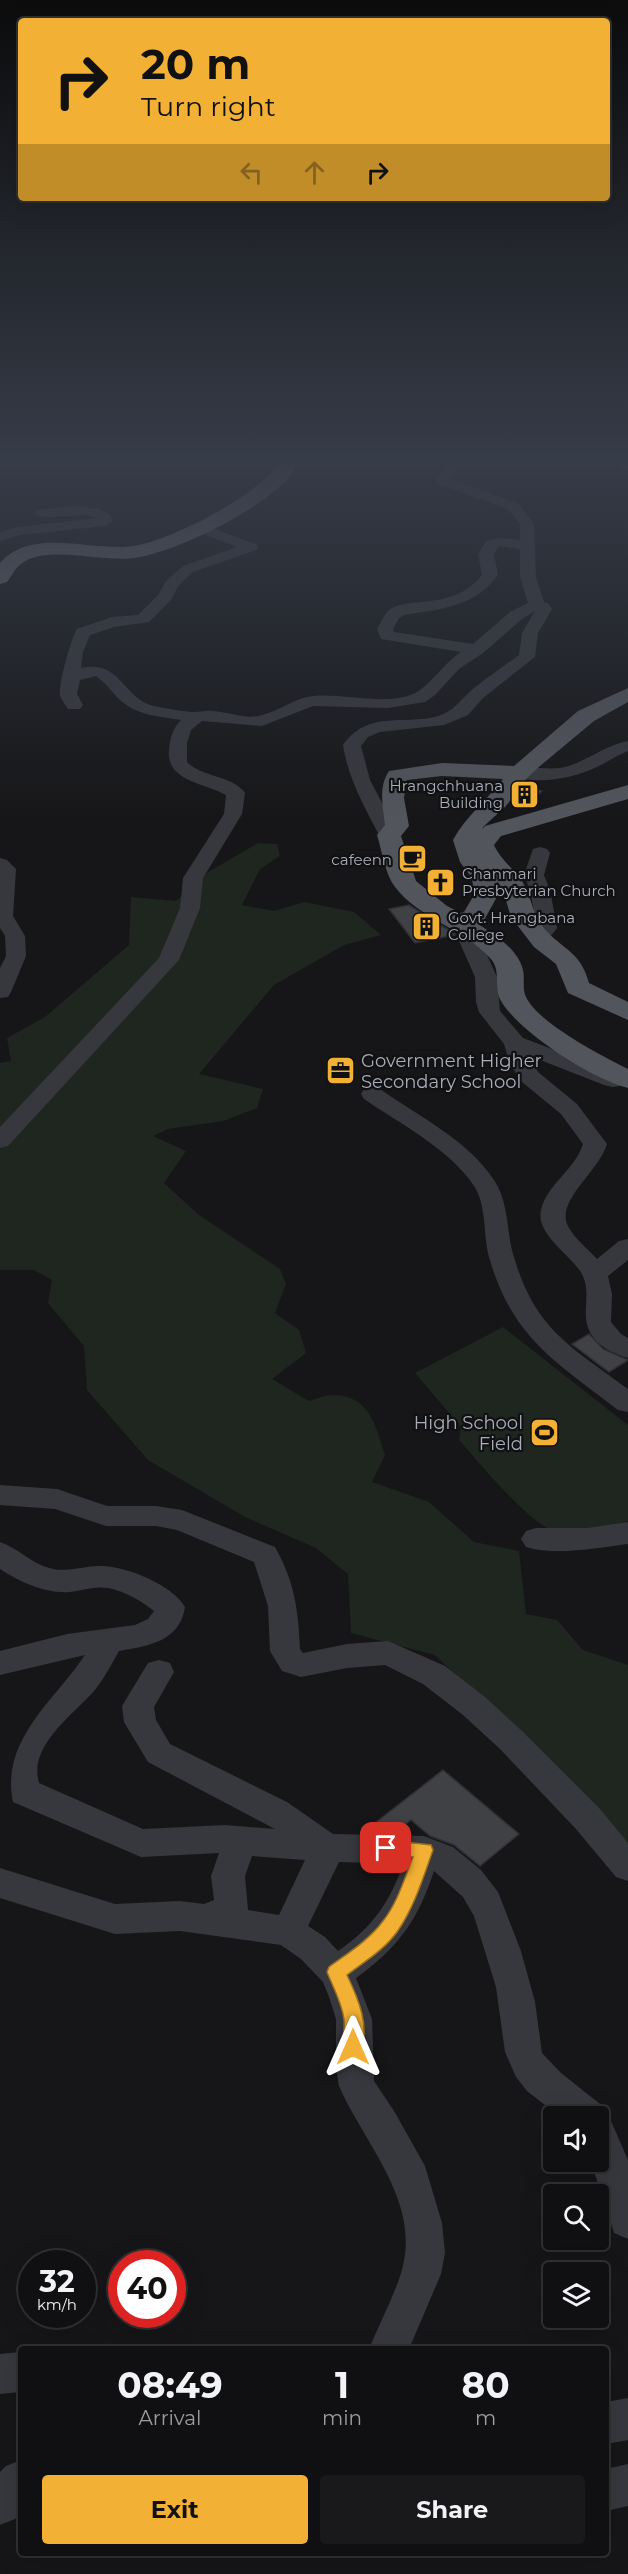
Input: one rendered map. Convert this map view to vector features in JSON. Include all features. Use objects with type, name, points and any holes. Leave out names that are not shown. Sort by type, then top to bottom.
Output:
[{"type":"main road","points":[[462,924],[474,917],[486,895],[484,878],[472,862],[465,840],[473,824],[498,801],[519,773],[586,716],[628,694]]},
{"type":"main road","points":[[519,773],[444,769],[414,771],[397,776],[393,798],[397,826],[389,836],[405,884],[438,911],[462,924],[506,957],[513,1001],[527,1015],[603,1068],[627,1079]]},
{"type":"main road","points":[[628,792],[493,831],[482,844],[485,855],[502,871],[515,889],[521,913],[538,937],[564,955],[573,971],[577,987],[628,1012]]},
{"type":"street","points":[[74,705],[68,694],[75,652],[84,632],[112,622],[143,619],[165,597],[171,584],[178,578]]},
{"type":"street","points":[[477,650],[387,636],[385,629],[393,615],[400,611],[462,599],[482,588],[488,578]]},
{"type":"street","points":[[389,836],[357,768],[352,745],[362,733],[377,727],[444,720],[462,711],[477,694],[527,657],[531,628],[544,609],[537,605],[528,578]]},
{"type":"street","points":[[0,1141],[169,960],[190,908],[193,878],[233,814],[236,793],[228,787],[189,772],[179,764],[177,756],[183,726],[195,718],[214,714],[252,722],[269,718],[296,705],[312,701],[362,703],[412,700],[426,694],[452,666],[477,650],[506,624],[537,605]]},
{"type":"street","points":[[72,677],[93,670],[102,672],[130,701],[149,710],[181,713],[195,718]]},
{"type":"street","points":[[519,773],[553,776],[592,763],[610,752],[628,746]]},
{"type":"street","points":[[592,763],[628,761]]},
{"type":"street","points":[[538,937],[546,928],[540,890],[534,875],[540,853]]},
{"type":"street","points":[[0,864],[6,869],[3,916],[15,936],[16,956],[0,992]]},
{"type":"street","points":[[462,924],[486,976],[487,1002],[490,1012],[515,1043],[521,1064],[530,1077],[569,1109],[595,1144],[590,1161],[561,1193],[552,1217],[561,1234],[595,1274],[599,1293],[596,1316],[610,1341],[628,1349]]},
{"type":"street","points":[[515,1043],[612,1080],[627,1079]]},
{"type":"street","points":[[372,1094],[449,1149],[483,1181],[492,1195],[498,1246],[507,1277],[525,1315],[566,1356],[628,1403]]},
{"type":"street","points":[[595,1274],[628,1248]]},
{"type":"street","points":[[0,1495],[57,1499],[106,1516],[156,1516],[182,1520],[265,1555],[273,1572],[283,1606],[285,1652],[293,1663],[301,1665],[346,1656],[388,1653],[434,1675],[474,1706],[511,1740],[588,1819],[628,1867]]},
{"type":"street","points":[[536,1539],[588,1539],[628,1533]]},
{"type":"street","points":[[0,1553],[43,1578],[64,1581],[111,1577],[157,1596],[170,1607],[168,1620],[156,1630],[66,1646],[32,1657],[0,1663]]},
{"type":"street","points":[[110,1639],[90,1672],[43,1723],[28,1746],[20,1774],[25,1792],[141,1843],[211,1838],[324,1848],[424,1850],[439,1855],[463,1872],[482,1895],[503,1950],[515,1992],[519,2012],[518,2032],[529,2065],[539,2077],[576,2106]]},
{"type":"street","points":[[159,1672],[138,1706],[140,1722],[159,1752],[306,1830],[324,1848],[322,1862],[288,1931]]},
{"type":"street","points":[[207,1919],[232,1908],[228,1876],[242,1840]]},
{"type":"street","points":[[336,1972],[370,1948],[389,1928],[405,1903],[424,1850]]},
{"type":"street","points":[[0,1883],[115,1919],[180,1916],[288,1931],[313,1948],[336,1972],[354,2019],[354,2069],[357,2086],[381,2123],[411,2179],[423,2223],[424,2253],[421,2274],[389,2346]]},
{"type":"street","points":[[609,2160],[628,2220]]},
{"type":"street","points":[[0,2374],[18,2372]]},
{"type":"street","points":[[609,2422],[628,2419]]},
{"type":"street","points":[[0,2504],[18,2484]]},
{"type":"street","points":[[609,2489],[628,2485]]},
{"type":"shaded area","points":[[258,843],[277,844],[280,856],[260,869],[242,905],[274,911],[304,902],[354,912],[381,935],[344,945],[274,985],[199,1074],[263,1089],[257,1108],[223,1121],[168,1129],[153,1136],[186,1151],[164,1183],[199,1215],[280,1269],[286,1284],[275,1313],[299,1330],[306,1353],[272,1379],[309,1401],[333,1395],[355,1400],[370,1414],[385,1455],[372,1482],[429,1502],[474,1542],[519,1551],[526,1614],[557,1620],[583,1650],[628,1665],[628,1855],[518,1734],[435,1655],[351,1633],[348,1574],[316,1548],[245,1517],[148,1460],[87,1390],[84,1346],[48,1303],[52,1280],[34,1270],[0,1270],[0,1063],[11,1061],[7,1038],[45,1017],[129,945],[131,897],[176,901],[205,874]]},
{"type":"shaded area","name":"High School Field","points":[[503,1327],[628,1425],[628,1521],[570,1534],[552,1530],[538,1522],[508,1495],[459,1440],[461,1427],[415,1373]]},
{"type":"building","name":"Hrangchhuana Building","points":[[524,786],[542,791],[527,804],[513,800]]},
{"type":"building","name":"Govt. Hrangbana College","points":[[409,905],[455,935],[415,943],[389,909]]},
{"type":"building","points":[[589,1334],[603,1349],[628,1360],[609,1372],[572,1344]]},
{"type":"building","points":[[443,1770],[519,1834],[480,1866],[454,1845],[430,1836],[411,1820],[394,1833],[386,1833],[375,1823]]},
{"type":"place","name":"Hrangchhuana Building","points":[[524,794]]},
{"type":"place","name":"cafeenn","points":[[413,859]]},
{"type":"place","name":"Chanmari Presbyterian Church","points":[[441,882]]},
{"type":"place","name":"Govt. Hrangbana College","points":[[427,926]]},
{"type":"place","name":"Government Higher Secondary School","points":[[340,1071]]},
{"type":"place","name":"High School Field","points":[[544,1433]]},
{"type":"route","points":[[353,2047],[354,2019],[336,1972],[370,1948],[389,1928],[405,1903],[424,1850],[386,1848]]}]
